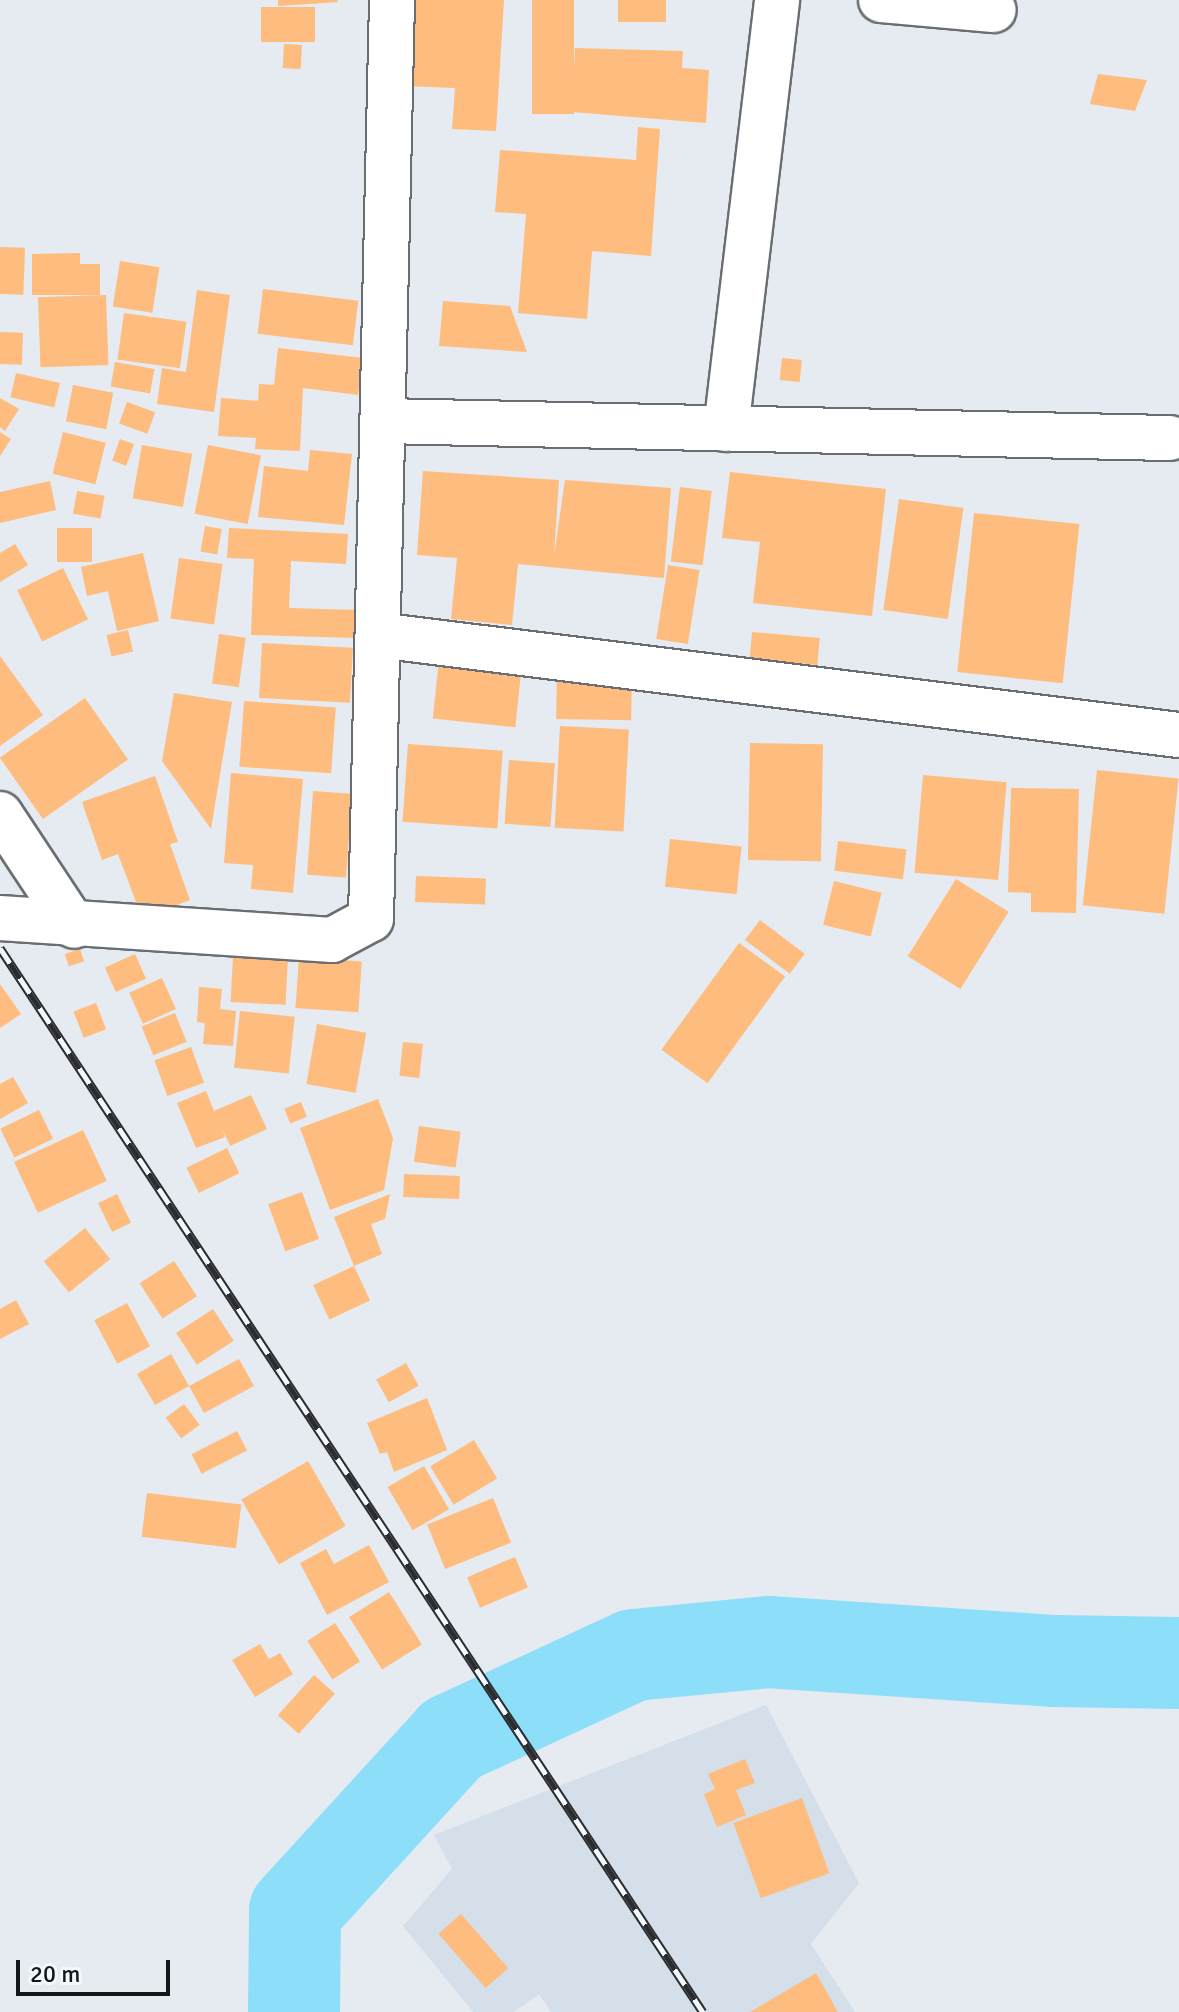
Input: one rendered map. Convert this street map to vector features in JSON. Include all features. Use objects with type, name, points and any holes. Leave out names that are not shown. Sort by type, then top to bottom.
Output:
[{"type":"street","points":[[0,918],[74,926],[332,940],[371,919],[392,0]]},
{"type":"street","points":[[726,429],[777,0]]},
{"type":"street","points":[[881,0],[994,10]]},
{"type":"street","points":[[383,421],[1170,438]]},
{"type":"street","points":[[378,635],[1179,735]]},
{"type":"street","points":[[0,814],[74,926]]},
{"type":"shaded area","points":[[766,1705],[859,1883],[811,1944],[855,2012],[551,2012],[539,1994],[514,2012],[473,2012],[403,1926],[452,1869],[434,1835]]},
{"type":"building","points":[[278,0],[337,0],[338,2],[278,6]]},
{"type":"building","points":[[411,0],[504,0],[496,131],[452,129],[455,88],[405,86]]},
{"type":"building","points":[[532,0],[574,0],[574,114],[532,114]]},
{"type":"building","points":[[618,0],[666,0],[666,22],[618,22]]},
{"type":"building","points":[[261,7],[315,7],[315,42],[261,42]]},
{"type":"building","points":[[284,44],[302,45],[301,69],[283,68]]},
{"type":"building","points":[[575,48],[683,51],[682,68],[709,70],[706,123],[572,112]]},
{"type":"building","points":[[1098,74],[1147,80],[1135,111],[1090,104]]},
{"type":"building","points":[[638,127],[660,129],[651,256],[592,251],[587,319],[518,313],[526,214],[495,212],[500,150],[636,160]]},
{"type":"building","points":[[0,247],[25,248],[23,295],[0,294]]},
{"type":"building","points":[[80,253],[80,264],[100,264],[100,295],[32,295],[32,254]]},
{"type":"building","points":[[120,261],[160,267],[152,313],[113,306]]},
{"type":"building","points":[[263,289],[358,301],[353,345],[258,334]]},
{"type":"building","points":[[197,290],[230,295],[214,412],[157,404],[162,368],[186,372]]},
{"type":"building","points":[[106,295],[108,365],[40,367],[38,297]]},
{"type":"building","points":[[443,301],[510,306],[527,352],[439,346]]},
{"type":"building","points":[[124,313],[186,322],[180,368],[117,360]]},
{"type":"building","points":[[0,332],[23,333],[22,365],[0,364]]},
{"type":"building","points":[[278,348],[363,358],[358,395],[303,388],[300,451],[255,449],[256,438],[218,436],[221,398],[258,401],[259,384],[274,385]]},
{"type":"building","points":[[782,358],[802,360],[800,382],[780,380]]},
{"type":"building","points":[[115,362],[154,369],[150,394],[111,387]]},
{"type":"building","points":[[16,373],[60,383],[54,407],[10,397]]},
{"type":"building","points":[[73,385],[113,393],[106,429],[66,421]]},
{"type":"building","points":[[0,398],[19,409],[5,431],[0,427]]},
{"type":"building","points":[[127,402],[155,412],[147,434],[119,424]]},
{"type":"building","points":[[0,432],[11,439],[0,456]]},
{"type":"building","points":[[63,432],[106,443],[95,484],[53,474]]},
{"type":"building","points":[[120,439],[134,444],[126,466],[112,461]]},
{"type":"building","points":[[142,445],[192,454],[183,507],[133,498]]},
{"type":"building","points":[[208,445],[261,455],[248,524],[195,514]]},
{"type":"building","points":[[310,450],[352,454],[344,525],[258,517],[264,466],[308,471]]},
{"type":"building","points":[[423,471],[559,480],[554,556],[565,480],[671,488],[664,578],[518,564],[512,625],[451,619],[457,558],[417,555]]},
{"type":"building","points":[[730,472],[886,489],[872,616],[753,603],[760,542],[722,538]]},
{"type":"building","points":[[50,481],[56,510],[0,523],[0,492]]},
{"type":"building","points":[[680,487],[712,491],[703,565],[671,561]]},
{"type":"building","points":[[77,491],[105,496],[101,519],[73,514]]},
{"type":"building","points":[[899,499],[963,508],[948,619],[883,610]]},
{"type":"building","points":[[974,513],[1079,524],[1063,683],[957,672]]},
{"type":"building","points":[[205,526],[222,529],[217,555],[200,552]]},
{"type":"building","points":[[57,528],[92,528],[92,562],[57,562]]},
{"type":"building","points":[[229,528],[348,534],[346,564],[291,561],[289,608],[357,610],[356,638],[251,635],[254,559],[227,558]]},
{"type":"building","points":[[15,544],[28,565],[0,582],[0,553]]},
{"type":"building","points":[[143,553],[159,621],[117,631],[108,591],[87,596],[81,567]]},
{"type":"building","points":[[179,558],[223,564],[214,625],[171,618]]},
{"type":"building","points":[[668,565],[700,570],[688,644],[656,639]]},
{"type":"building","points":[[63,568],[88,619],[42,642],[17,590]]},
{"type":"building","points":[[128,630],[133,651],[112,656],[107,635]]},
{"type":"building","points":[[752,632],[820,638],[817,665],[750,659]]},
{"type":"building","points":[[219,634],[246,638],[239,687],[212,684]]},
{"type":"building","points":[[262,643],[353,648],[350,703],[259,698]]},
{"type":"building","points":[[440,650],[523,659],[515,727],[433,719]]},
{"type":"building","points":[[0,656],[43,715],[0,746]]},
{"type":"building","points":[[557,670],[632,671],[631,720],[556,719]]},
{"type":"building","points":[[174,693],[232,702],[211,829],[162,761]]},
{"type":"building","points":[[85,698],[128,759],[43,819],[0,758]]},
{"type":"building","points":[[244,701],[336,707],[331,773],[239,767]]},
{"type":"building","points":[[560,726],[629,730],[624,831],[555,828]]},
{"type":"building","points":[[750,743],[823,744],[821,861],[748,860]]},
{"type":"building","points":[[408,744],[503,751],[497,828],[403,822]]},
{"type":"building","points":[[509,760],[555,763],[550,827],[505,824]]},
{"type":"building","points":[[1097,770],[1179,779],[1164,914],[1083,905]]},
{"type":"building","points":[[231,773],[303,779],[293,893],[251,889],[253,865],[224,863]]},
{"type":"building","points":[[923,775],[1007,782],[998,880],[914,873]]},
{"type":"building","points":[[155,776],[178,842],[170,844],[190,900],[142,918],[118,854],[102,860],[82,802]]},
{"type":"building","points":[[1011,788],[1079,789],[1076,913],[1031,912],[1031,893],[1008,892]]},
{"type":"building","points":[[313,791],[352,794],[346,878],[307,875]]},
{"type":"building","points":[[670,839],[742,847],[737,894],[665,887]]},
{"type":"building","points":[[838,841],[906,849],[903,879],[834,871]]},
{"type":"building","points":[[416,876],[486,878],[485,904],[415,902]]},
{"type":"building","points":[[956,879],[1009,912],[960,989],[908,956]]},
{"type":"building","points":[[834,881],[882,893],[871,937],[823,925]]},
{"type":"building","points":[[760,920],[805,954],[790,974],[745,940]]},
{"type":"building","points":[[739,943],[785,977],[708,1083],[661,1050]]},
{"type":"building","points":[[80,949],[84,961],[69,966],[65,954]]},
{"type":"building","points":[[135,954],[146,979],[116,992],[105,967]]},
{"type":"building","points":[[233,956],[288,959],[286,1005],[231,1002]]},
{"type":"building","points":[[299,957],[362,961],[358,1012],[295,1008]]},
{"type":"building","points":[[162,978],[176,1009],[143,1024],[129,993]]},
{"type":"building","points":[[0,984],[21,1014],[0,1028]]},
{"type":"building","points":[[199,987],[222,989],[220,1009],[236,1011],[233,1046],[203,1044],[205,1023],[197,1022]]},
{"type":"building","points":[[96,1003],[106,1029],[84,1038],[74,1012]]},
{"type":"building","points":[[240,1011],[295,1017],[289,1073],[234,1068]]},
{"type":"building","points":[[175,1013],[187,1042],[153,1055],[142,1026]]},
{"type":"building","points":[[317,1024],[366,1033],[356,1093],[306,1084]]},
{"type":"building","points":[[403,1042],[423,1044],[419,1078],[399,1076]]},
{"type":"building","points":[[191,1047],[204,1083],[167,1096],[154,1060]]},
{"type":"building","points":[[13,1077],[28,1103],[0,1119],[0,1084]]},
{"type":"building","points":[[206,1091],[214,1111],[251,1095],[267,1129],[230,1146],[222,1128],[225,1137],[196,1148],[177,1103]]},
{"type":"building","points":[[378,1099],[393,1138],[384,1190],[330,1210],[300,1128]]},
{"type":"building","points":[[301,1102],[307,1117],[290,1124],[284,1109]]},
{"type":"building","points":[[39,1110],[53,1139],[14,1158],[0,1129]]},
{"type":"building","points":[[419,1126],[461,1132],[456,1167],[414,1162]]},
{"type":"building","points":[[83,1130],[107,1181],[38,1213],[14,1162]]},
{"type":"building","points":[[227,1148],[239,1173],[199,1193],[187,1168]]},
{"type":"building","points":[[404,1174],[460,1176],[459,1199],[403,1197]]},
{"type":"building","points":[[302,1192],[319,1239],[285,1251],[268,1204]]},
{"type":"building","points":[[117,1194],[131,1223],[112,1232],[98,1203]]},
{"type":"building","points":[[390,1194],[385,1219],[371,1224],[382,1254],[354,1266],[334,1217]]},
{"type":"building","points":[[85,1228],[110,1259],[69,1292],[44,1261]]},
{"type":"building","points":[[174,1261],[197,1296],[162,1319],[140,1283]]},
{"type":"building","points":[[354,1266],[370,1300],[329,1319],[313,1285]]},
{"type":"building","points":[[16,1300],[29,1324],[0,1339],[0,1309]]},
{"type":"building","points":[[127,1303],[150,1346],[117,1364],[94,1320]]},
{"type":"building","points":[[213,1309],[234,1341],[197,1365],[176,1333]]},
{"type":"building","points":[[171,1354],[189,1386],[155,1405],[137,1374]]},
{"type":"building","points":[[239,1359],[254,1386],[204,1413],[189,1386]]},
{"type":"building","points":[[406,1363],[419,1386],[389,1402],[376,1379]]},
{"type":"building","points":[[427,1398],[447,1450],[394,1472],[387,1452],[380,1454],[367,1423]]},
{"type":"building","points":[[184,1404],[200,1425],[181,1439],[166,1418]]},
{"type":"building","points":[[237,1431],[247,1451],[202,1474],[192,1454]]},
{"type":"building","points":[[474,1440],[497,1479],[453,1505],[430,1466]]},
{"type":"building","points":[[308,1461],[346,1526],[279,1564],[241,1500]]},
{"type":"building","points":[[424,1466],[449,1509],[413,1530],[388,1487]]},
{"type":"building","points":[[147,1493],[241,1505],[236,1548],[142,1537]]},
{"type":"building","points":[[493,1498],[511,1543],[445,1569],[427,1525]]},
{"type":"building","points":[[369,1545],[389,1582],[327,1615],[300,1563],[326,1549],[334,1564]]},
{"type":"building","points":[[515,1557],[528,1587],[480,1608],[467,1577]]},
{"type":"building","points":[[389,1592],[422,1645],[382,1669],[349,1617]]},
{"type":"building","points":[[335,1623],[360,1662],[332,1680],[307,1641]]},
{"type":"building","points":[[260,1644],[269,1659],[280,1653],[293,1674],[255,1697],[232,1660]]},
{"type":"building","points":[[314,1675],[335,1694],[299,1734],[278,1715]]},
{"type":"building","points":[[745,1759],[755,1783],[736,1790],[746,1815],[717,1827],[704,1794],[715,1789],[708,1774]]},
{"type":"building","points":[[802,1798],[829,1873],[761,1898],[733,1823]]},
{"type":"building","points":[[461,1914],[508,1968],[486,1988],[438,1934]]},
{"type":"building","points":[[816,1973],[838,2012],[750,2012]]},
{"type":"waterway","points":[[294,2012],[295,1911],[452,1739],[634,1655],[768,1642],[1055,1661],[1179,1663]]},
{"type":"railway","points":[[0,948],[703,2012]]}]
